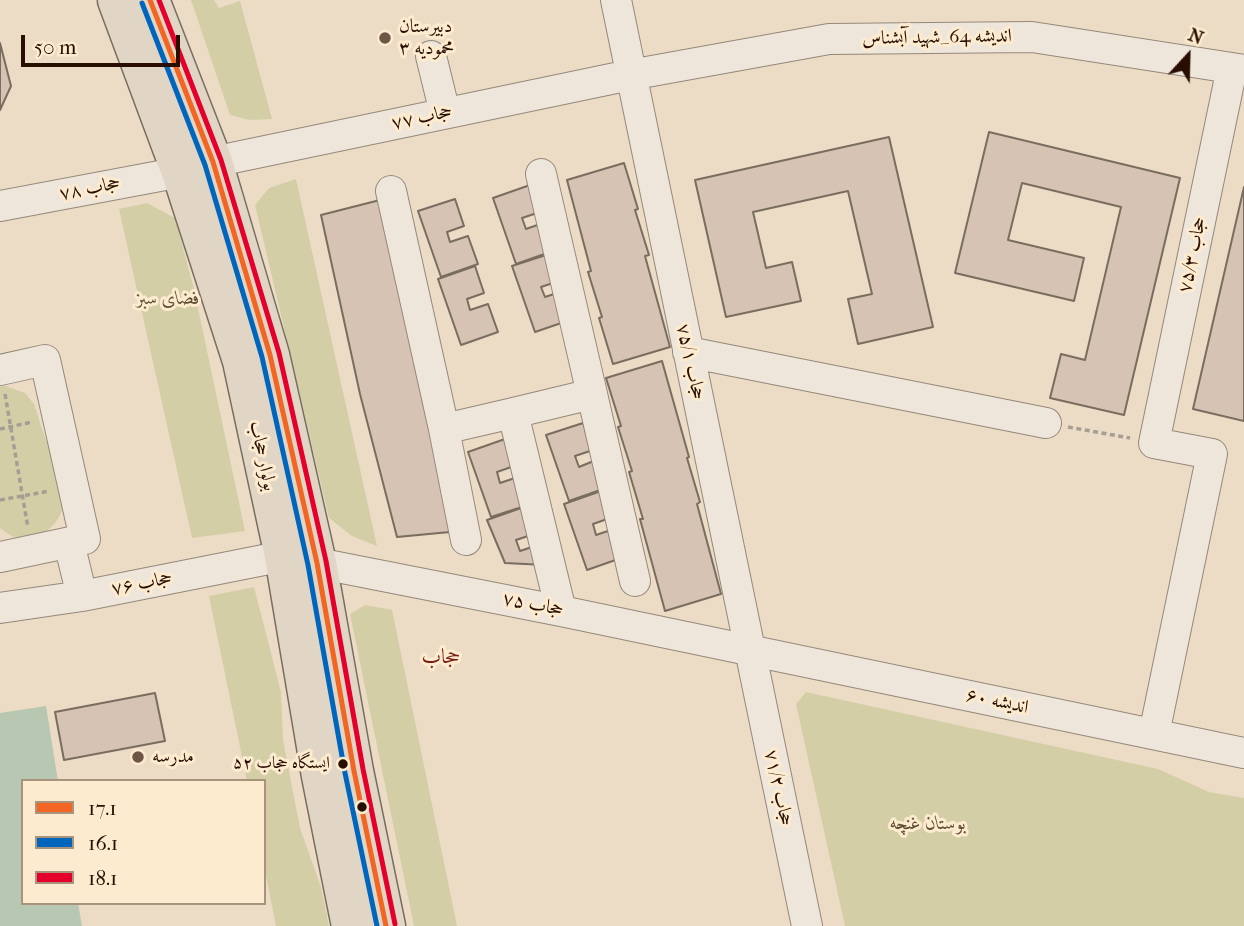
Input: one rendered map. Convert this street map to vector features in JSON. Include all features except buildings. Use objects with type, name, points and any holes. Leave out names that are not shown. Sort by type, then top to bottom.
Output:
[{"type":"main road","name":"بولوار حجاب","points":[[117,0],[197,167]]},
{"type":"main road","name":"بولوار حجاب","points":[[150,0],[197,167],[242,361],[300,560],[337,774],[351,926]]},
{"type":"main road","name":"بولوار حجاب","points":[[337,774],[386,926]]},
{"type":"street","name":"حجاب ۷۵/۱","points":[[616,0],[749,650]]},
{"type":"street","name":"اندیشه 64_شهید آبشناس","points":[[630,75],[829,39],[1032,37],[1238,69]]},
{"type":"street","points":[[431,56],[445,113]]},
{"type":"street","name":"حجاب ۷۵/۳","points":[[1154,443],[1238,69]]},
{"type":"street","name":"حجاب ۷۷","points":[[197,167],[630,75]]},
{"type":"street","name":"حجاب ۷۸","points":[[0,206],[197,167]]},
{"type":"street","points":[[541,174],[635,581]]},
{"type":"street","points":[[391,191],[466,540]]},
{"type":"street","points":[[688,352],[1046,423]]},
{"type":"street","points":[[0,557],[85,539],[45,360],[1,377]]},
{"type":"street","points":[[444,429],[592,394]]},
{"type":"street","points":[[513,412],[561,611]]},
{"type":"street","points":[[1154,443],[1212,454],[1154,734]]},
{"type":"street","points":[[69,543],[82,596]]},
{"type":"street","name":"حجاب ۷۶","points":[[0,608],[300,560]]},
{"type":"street","name":"حجاب ۷۵","points":[[300,560],[749,650]]},
{"type":"street","name":"اندیشه ۶۰","points":[[749,650],[1244,753]]},
{"type":"street","name":"حجاب ۷۱/۲","points":[[749,650],[807,926]]},
{"type":"path","points":[[1,377],[32,551]]},
{"type":"path","points":[[0,429],[58,417]]},
{"type":"path","points":[[1046,423],[1154,443]]},
{"type":"path","points":[[0,500],[74,487]]},
{"type":"green space","points":[[191,0],[214,0],[219,8],[240,1],[272,119],[250,120],[230,115]]},
{"type":"green space","points":[[296,179],[377,546],[352,536],[329,518],[255,205],[269,188]]},
{"type":"green space","name":"فضای سبز","points":[[147,203],[175,218],[194,289],[245,531],[192,538],[119,209]]},
{"type":"green space","points":[[3,385],[25,393],[34,404],[64,489],[64,503],[60,515],[52,526],[28,540],[14,537],[0,528],[0,387]]},
{"type":"green space","points":[[254,587],[281,692],[283,740],[300,828],[321,887],[329,926],[276,926],[266,876],[266,779],[247,779],[209,596]]},
{"type":"green space","points":[[365,605],[392,610],[457,926],[414,926],[350,614]]},
{"type":"green space","name":"بوستان غنچه","points":[[806,692],[1158,769],[1209,792],[1244,798],[1244,926],[845,926],[796,704]]},
{"type":"shaded area","points":[[46,706],[58,779],[21,779],[21,905],[78,905],[82,926],[0,926],[0,713]]},
{"type":"transit line","name":"17.1","points":[[150,0],[213,162],[270,355],[317,563],[354,771],[386,926]]},
{"type":"transit line","name":"18.1","points":[[159,0],[221,160],[279,353],[326,561],[363,769],[395,924]]},
{"type":"transit line","name":"16.1","points":[[142,3],[205,165],[262,357],[308,565],[345,773],[377,926]]},
{"type":"place","name":"دبیرستان محمودیه ۳","points":[[385,38]]},
{"type":"place","name":"مدرسه","points":[[138,757]]},
{"type":"place","name":"ایستگاه حجاب ۵۲","points":[[343,764]]},
{"type":"district","name":"حجاب","points":[[441,658]]}]
